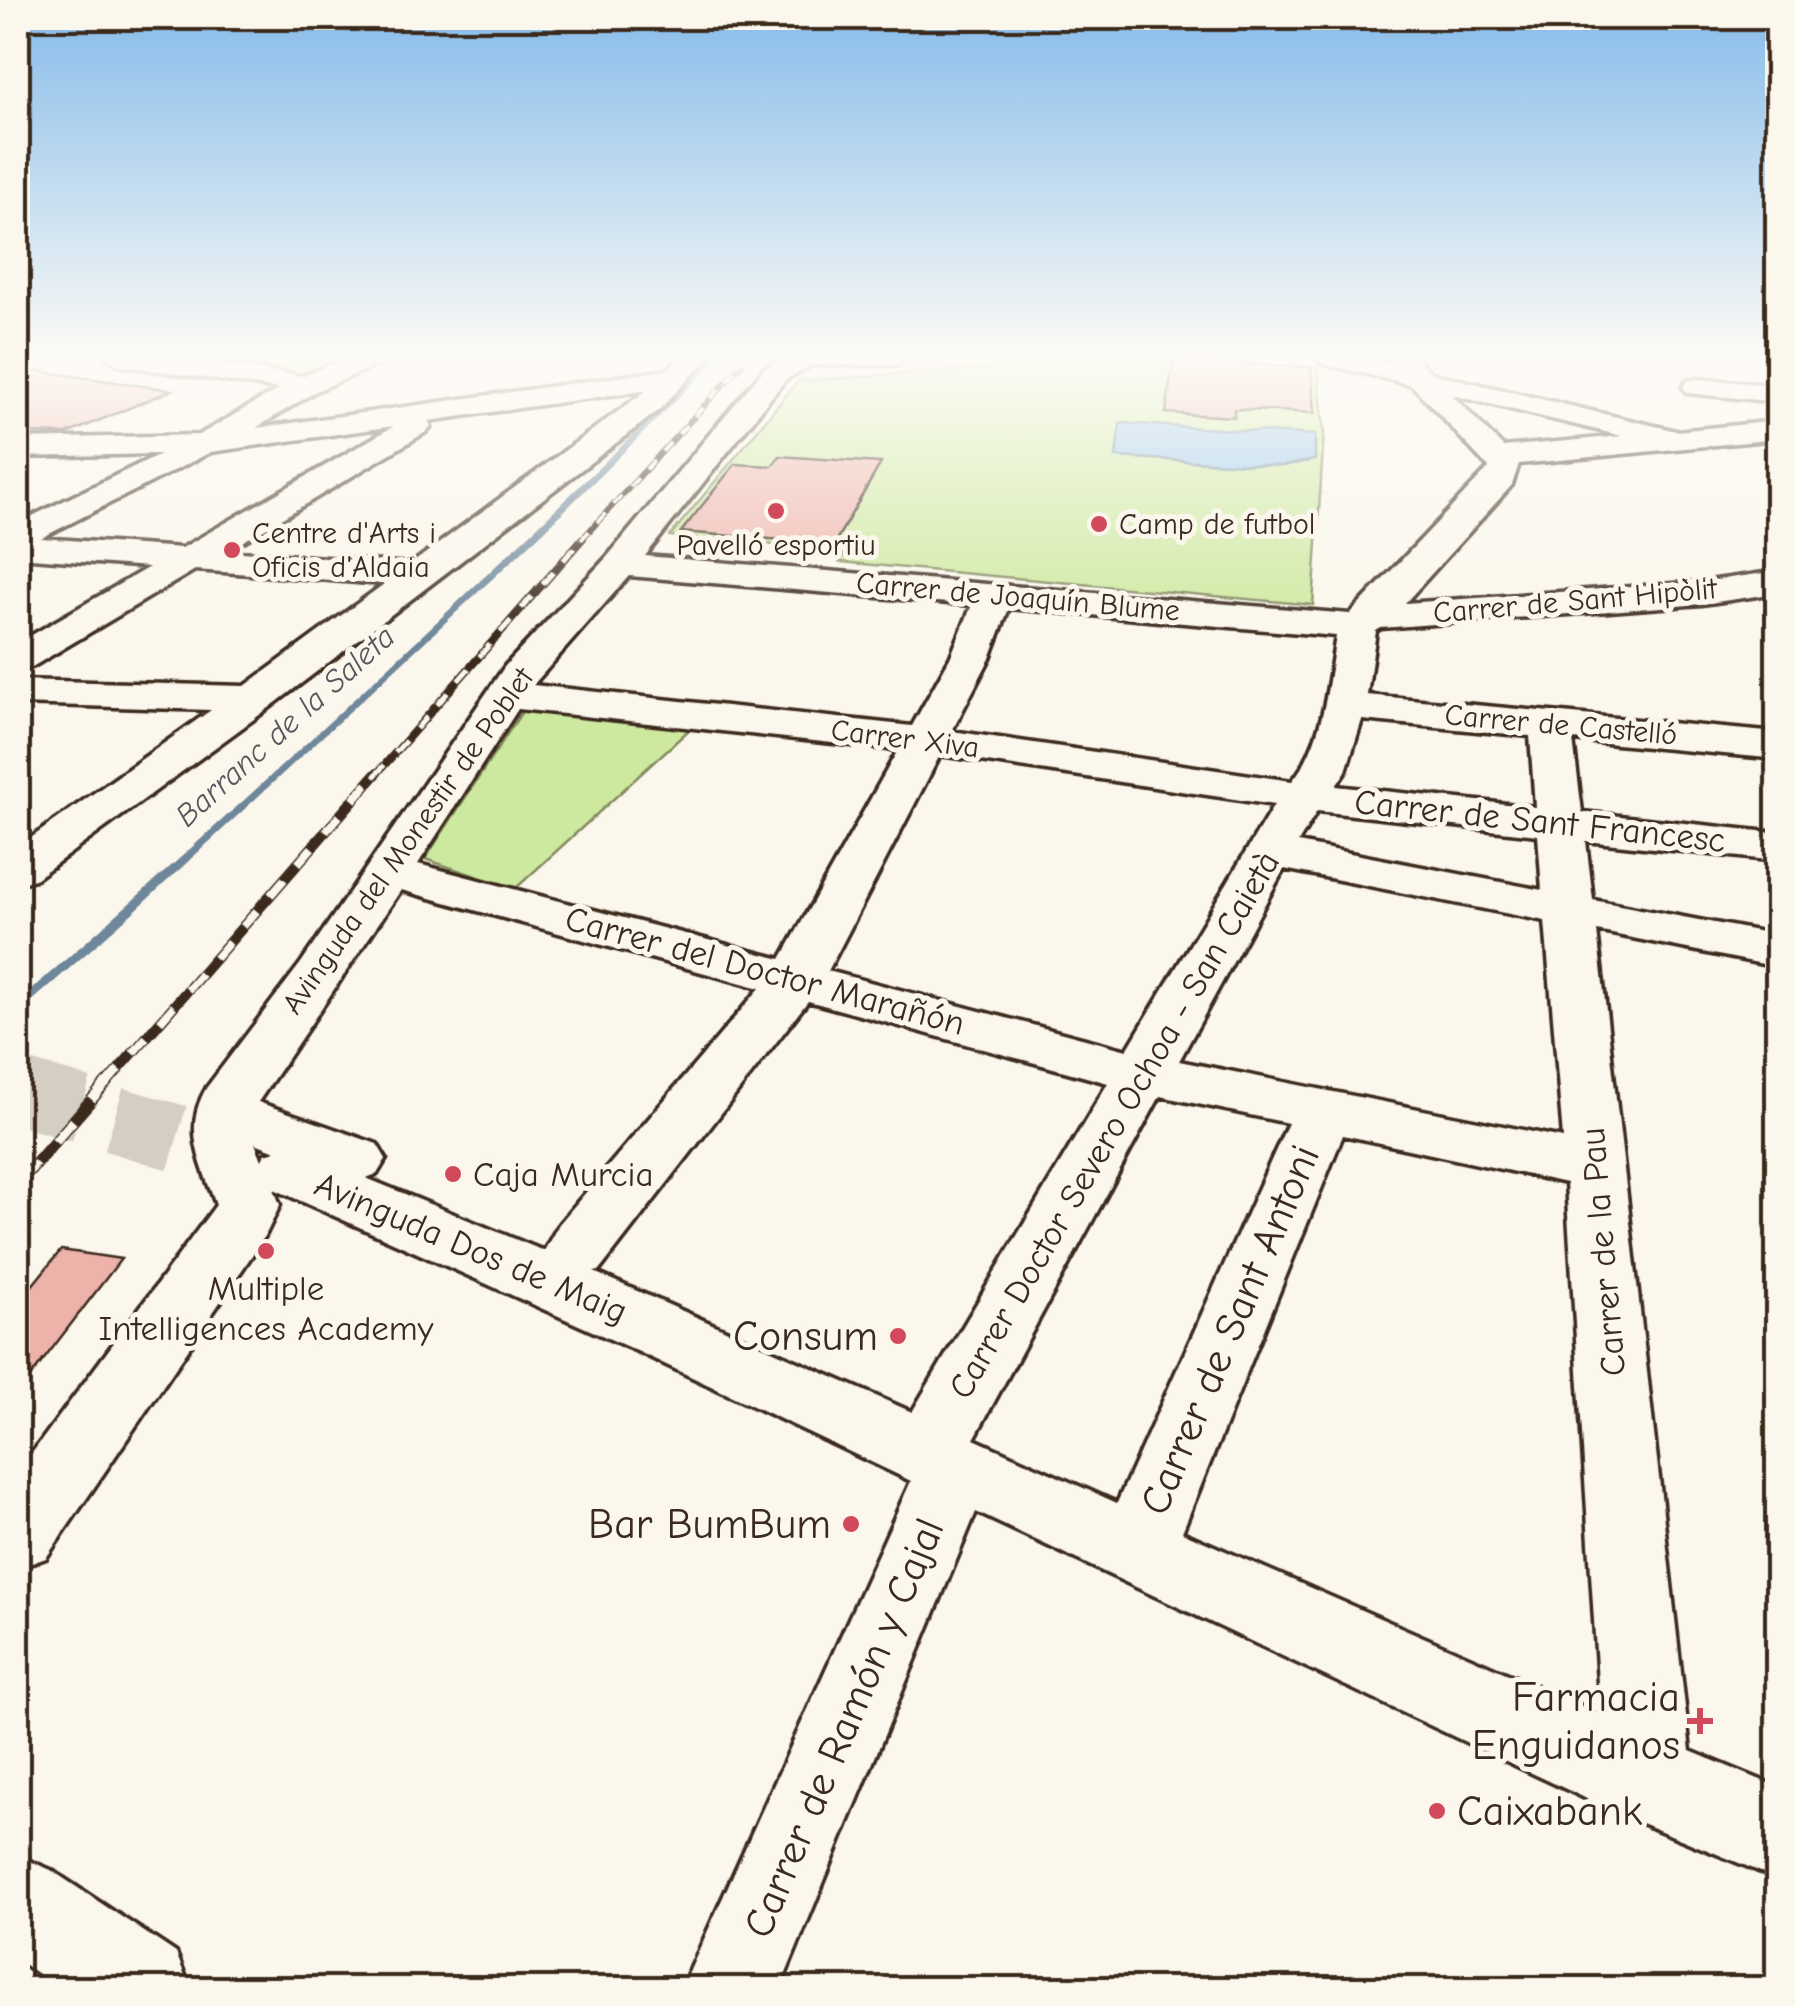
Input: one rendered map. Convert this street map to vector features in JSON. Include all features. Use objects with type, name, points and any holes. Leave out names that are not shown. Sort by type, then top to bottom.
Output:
[{"type":"street","points":[[18,536],[193,451]]},
{"type":"street","points":[[18,659],[376,451]]},
{"type":"street","points":[[18,869],[421,576],[572,451]]},
{"type":"street","name":"Avinguda del Monestir de Poblet","points":[[224,1114],[228,1101],[259,1054],[320,975],[519,675],[620,565],[713,451]]},
{"type":"street","points":[[1364,622],[1501,478],[1505,467],[1488,451]]},
{"type":"street","points":[[1494,457],[1558,451]]},
{"type":"street","points":[[18,547],[421,576]]},
{"type":"street","name":"Carrer de Joaquín Blume","points":[[620,565],[1364,622]]},
{"type":"street","name":"Carrer de Sant Hipòlit","points":[[1364,622],[1778,582]]},
{"type":"street","points":[[576,1253],[798,979],[970,658],[994,595]]},
{"type":"street","name":"Carrer Doctor Severo Ochoa - San Caietà","points":[[941,1460],[1143,1073],[1269,852],[1303,796],[1324,771],[1364,622]]},
{"type":"street","points":[[18,692],[254,699]]},
{"type":"street","name":"Carrer Xiva","points":[[506,695],[925,740],[1303,796]]},
{"type":"street","name":"Carrer de Castelló","points":[[1344,706],[1778,746]]},
{"type":"street","name":"Carrer de la Pau","points":[[1550,724],[1596,1167],[1649,1781]]},
{"type":"street","name":"Carrer de Sant Francesc","points":[[1303,796],[1778,847]]},
{"type":"street","points":[[1269,852],[1567,910],[1775,960]]},
{"type":"street","name":"Carrer del Doctor Marañón","points":[[387,871],[1143,1073],[1596,1167]]},
{"type":"street","name":"Carrer de Sant Antoni","points":[[1136,1548],[1323,1112]]},
{"type":"street","points":[[18,1533],[268,1188],[225,1144],[224,1114]]},
{"type":"street","name":"Avinguda Dos de Maig","points":[[224,1114],[298,1136],[560,1242],[654,1326]]},
{"type":"street","name":"Avinguda Dos de Maig","points":[[268,1188],[295,1212],[539,1304],[571,1314],[654,1326],[1649,1781],[1778,1833]]},
{"type":"street","name":"Carrer de Ramón y Cajal","points":[[730,1988],[932,1526],[941,1460]]},
{"type":"street","points":[[18,1903],[141,1988]]},
{"type":"green space","points":[[741,451],[1323,451],[1313,605],[840,562],[846,551],[670,536]]},
{"type":"green space","points":[[527,704],[691,728],[515,889],[425,859]]},
{"type":"water","points":[[1117,451],[1315,451],[1315,460],[1282,466],[1116,457]]},
{"type":"building","name":"Pavelló esportiu","points":[[780,456],[881,463],[834,544],[681,532],[735,464],[772,466]]},
{"type":"building","points":[[61,1250],[121,1259],[18,1393],[18,1303]]},
{"type":"waterway","name":"Barranc de la Saleta","points":[[18,1007],[133,907],[621,451]]},
{"type":"tunnel","points":[[18,1091],[269,1165]]},
{"type":"railway","points":[[581,540],[663,451]]},
{"type":"railway","points":[[374,777],[583,538]]},
{"type":"railway","points":[[105,1085],[376,774]]},
{"type":"railway","points":[[18,1184],[107,1082]]},
{"type":"place","name":"Pavelló esportiu","points":[[776,511]]},
{"type":"place","name":"Camp de futbol","points":[[1099,524]]},
{"type":"place","name":"Centre d'Arts i Oficis d'Aldaia","points":[[232,550]]},
{"type":"place","name":"Caja Murcia","points":[[453,1174]]},
{"type":"place","name":"Multiple Intelligences Academy","points":[[266,1251]]},
{"type":"place","name":"Consum","points":[[898,1336]]},
{"type":"place","name":"Bar BumBum","points":[[851,1524]]},
{"type":"place","name":"Farmacia Enguidanos","points":[[1700,1721]]},
{"type":"place","name":"Caixabank","points":[[1437,1811]]}]
